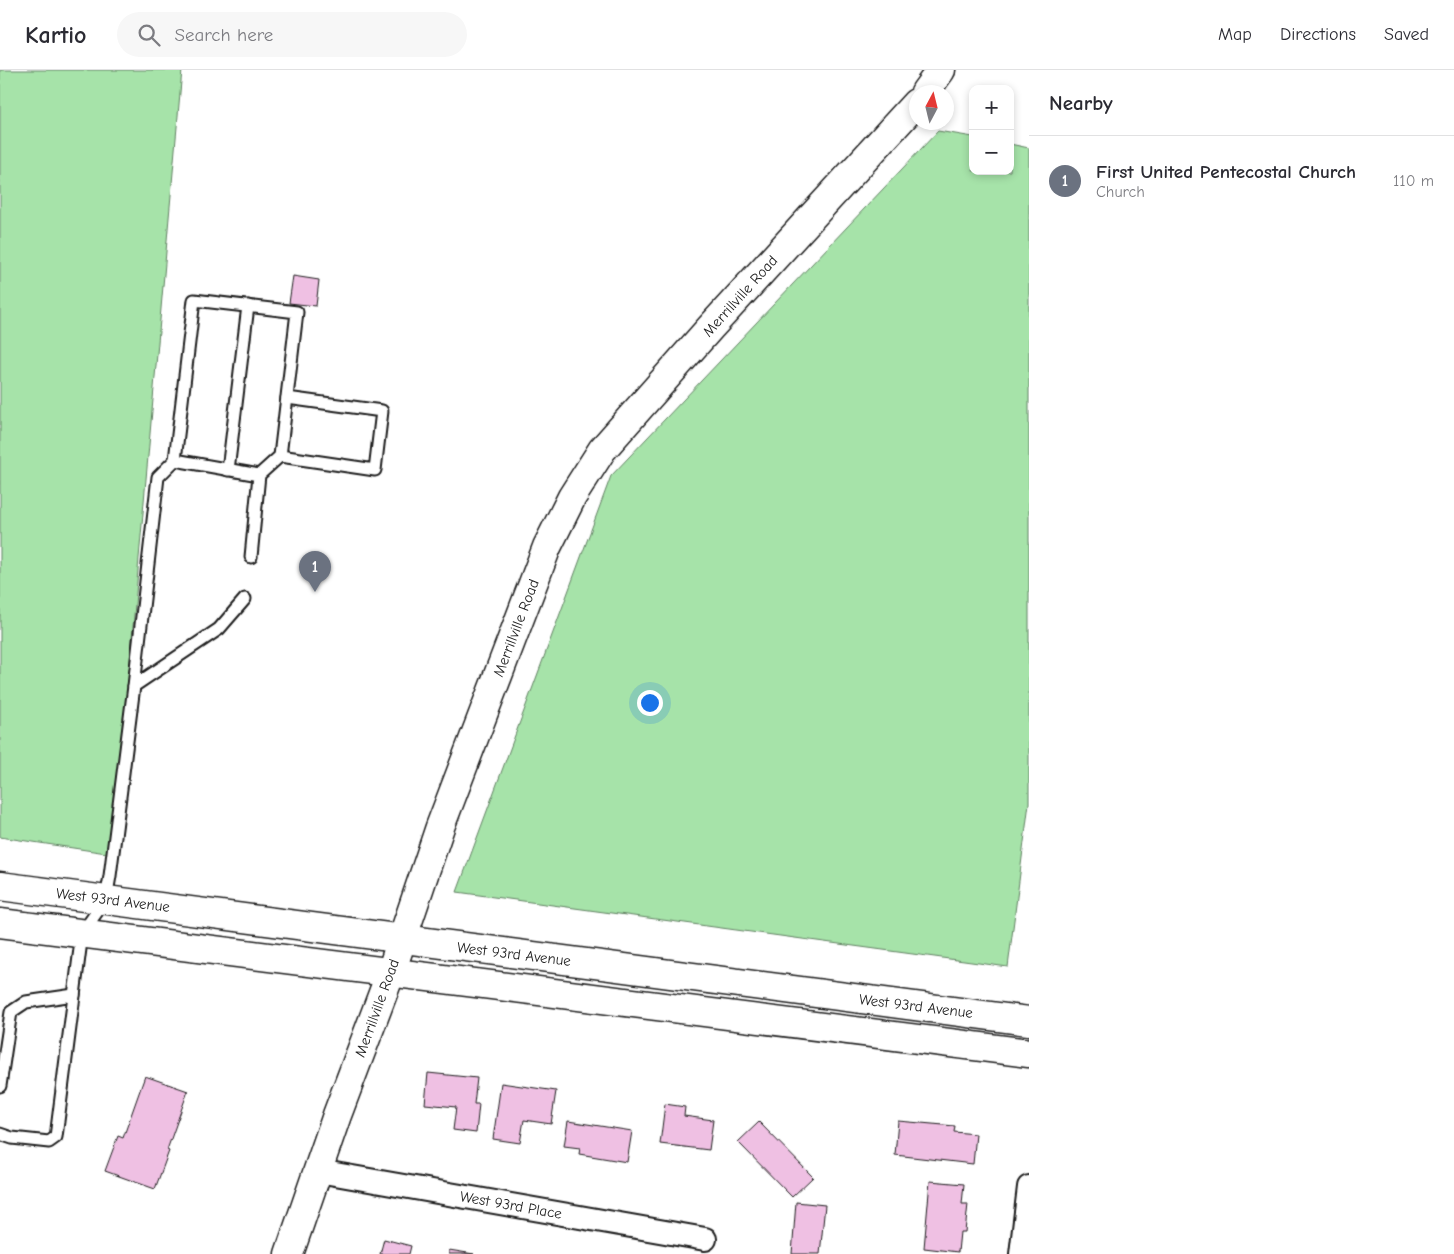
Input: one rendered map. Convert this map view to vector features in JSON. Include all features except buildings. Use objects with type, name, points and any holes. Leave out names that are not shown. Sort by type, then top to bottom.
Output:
[{"type":"street","points":[[929,85],[941,70]]},
{"type":"street","name":"Merrillville Road","points":[[288,1254],[337,1115],[391,972],[440,828],[547,547],[572,497],[602,450],[710,328],[909,111]]},
{"type":"street","name":"West 93rd Avenue","points":[[0,886],[1029,1021]]},
{"type":"street","points":[[0,923],[1029,1053]]},
{"type":"street","name":"West 93rd Place","points":[[318,1171],[704,1239]]},
{"type":"street","points":[[1021,1254],[1029,1187]]},
{"type":"lane","points":[[0,1134],[12,1138],[49,1142],[56,1137],[82,933],[106,899],[134,686],[158,477],[175,460],[194,300],[297,312],[280,456],[259,475],[250,557]]},
{"type":"lane","points":[[228,470],[248,306]]},
{"type":"lane","points":[[280,456],[375,470],[382,411],[287,398]]},
{"type":"lane","points":[[175,460],[259,475]]},
{"type":"lane","points":[[134,686],[219,629],[245,599]]},
{"type":"lane","points":[[0,1086],[12,1012],[26,1002],[74,995]]},
{"type":"green space","points":[[0,70],[182,70],[113,854],[0,837]]},
{"type":"green space","points":[[938,131],[969,136],[969,175],[1014,175],[1014,145],[1029,148],[1029,803],[1008,967],[457,892],[611,476]]},
{"type":"place","name":"First United Pentecostal Church","points":[[315,592]]}]
